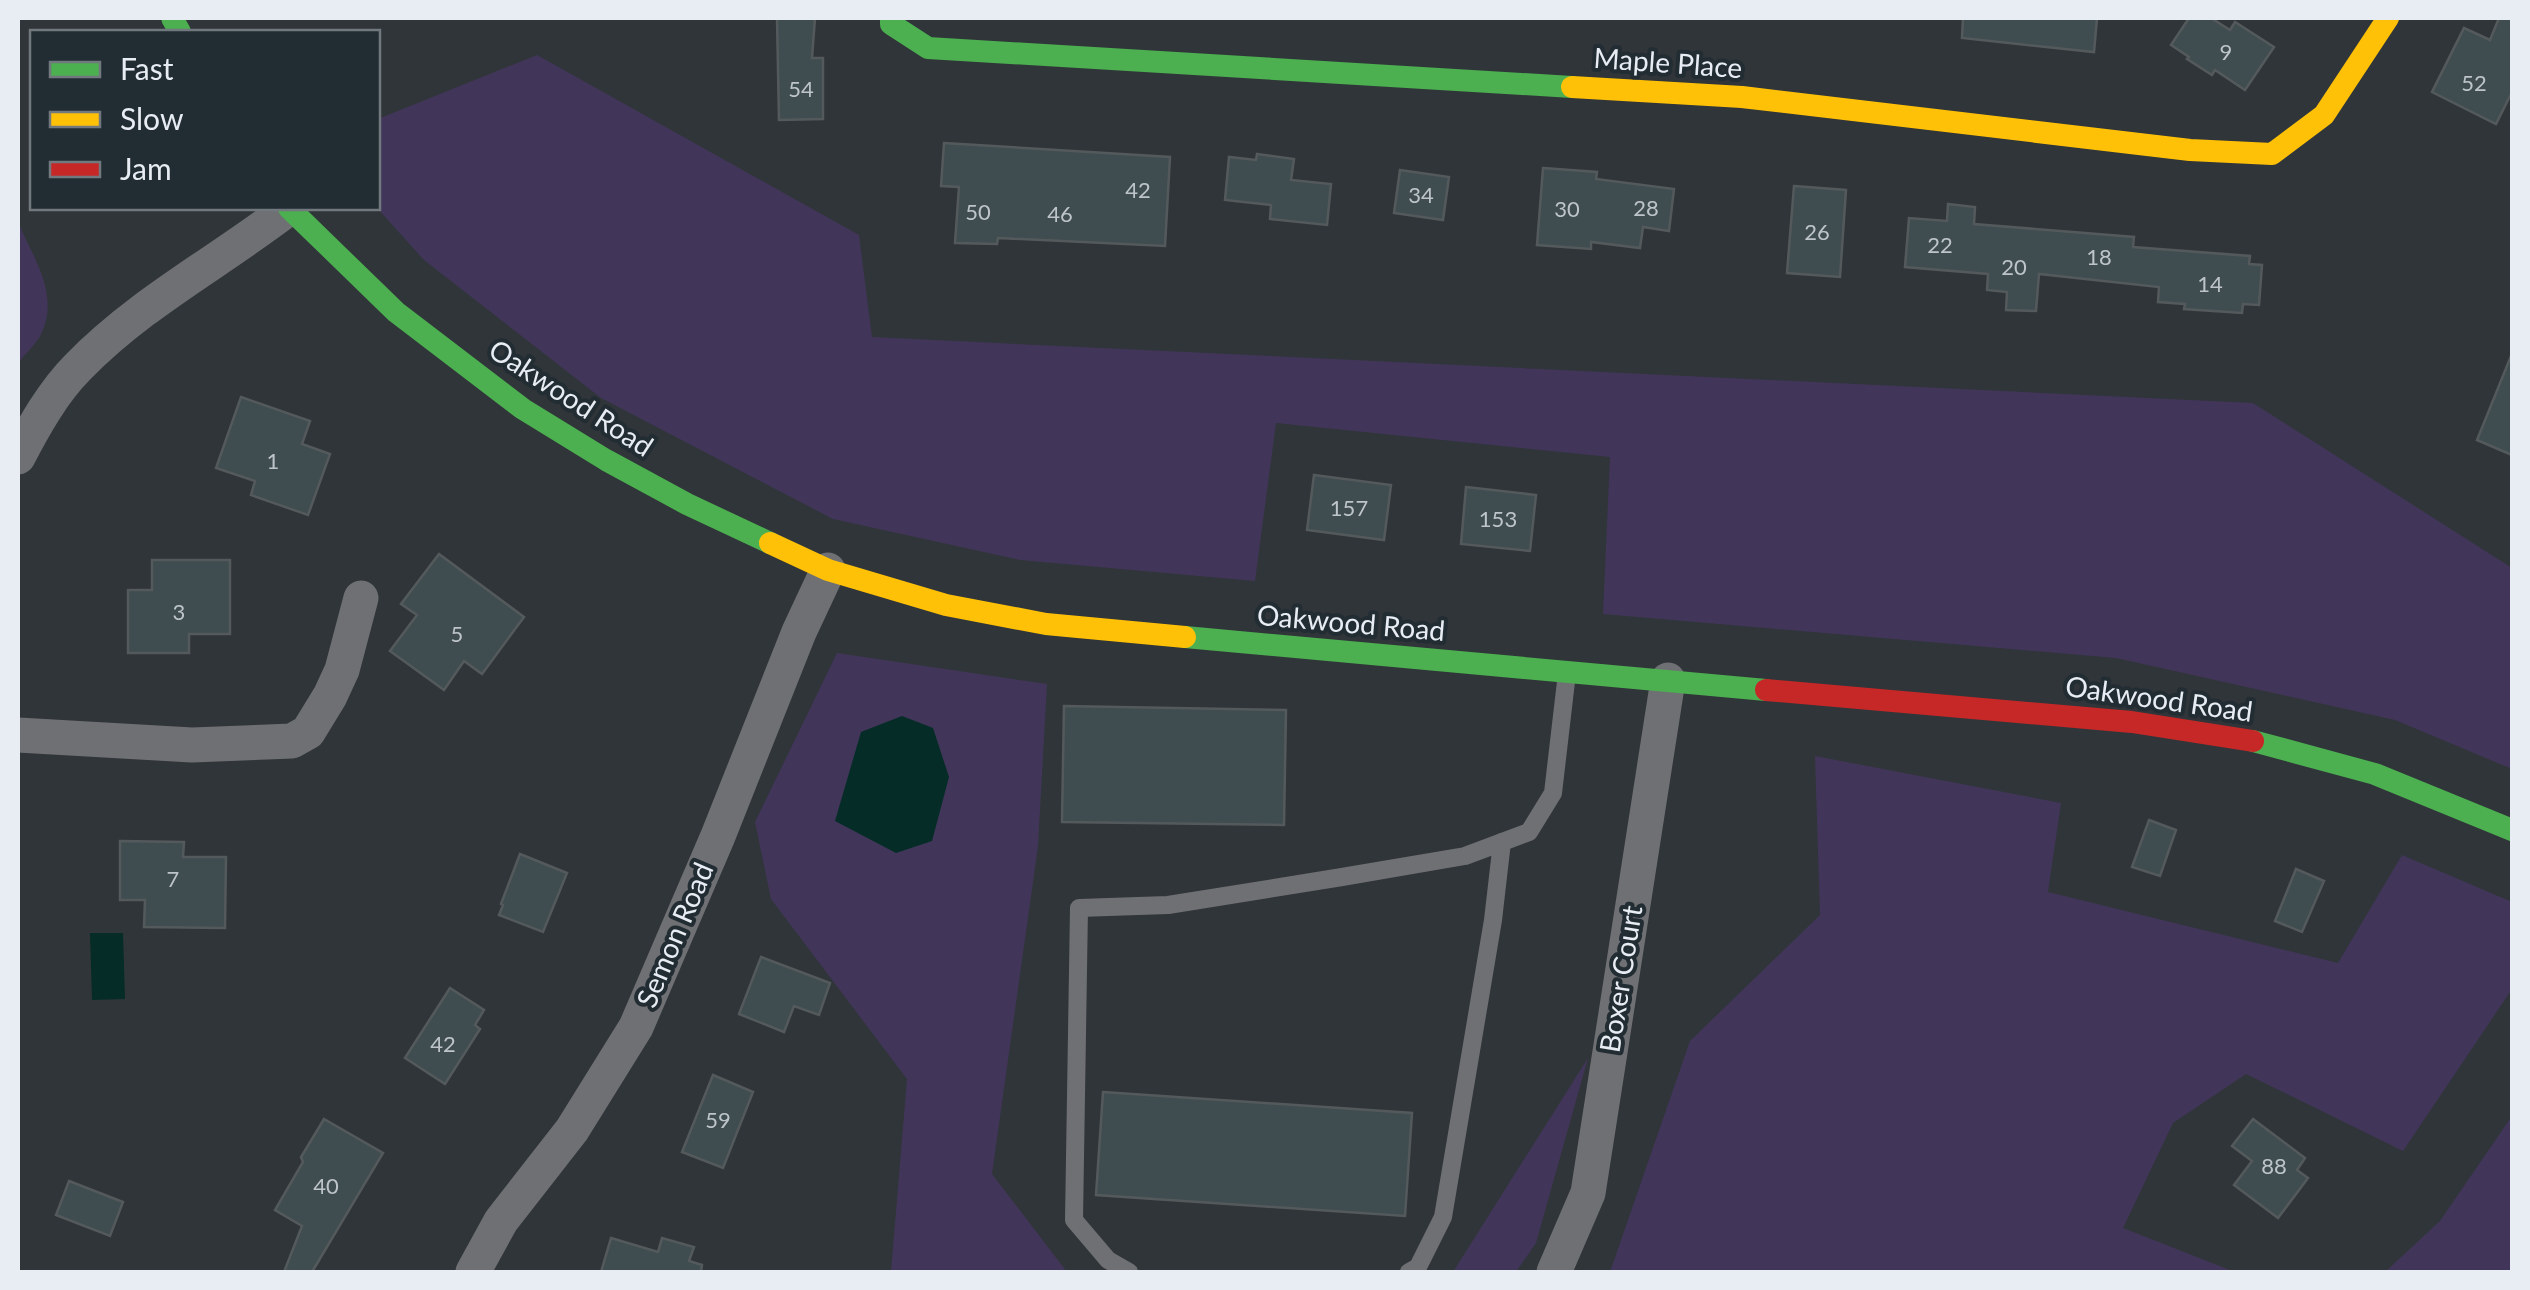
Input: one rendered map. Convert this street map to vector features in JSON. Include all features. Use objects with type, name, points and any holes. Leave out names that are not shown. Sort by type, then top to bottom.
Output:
[{"type":"main road","name":"Maple Place","points":[[891,18],[892,24],[928,48],[1742,98],[2190,150],[2272,154],[2324,115],[2388,18]]},
{"type":"main road","name":"Oakwood Road","points":[[290,210],[396,312],[523,409],[606,460],[687,504],[828,570],[946,604],[1046,624],[2132,722],[2256,742],[2376,774],[2512,830]]},
{"type":"street","points":[[18,457],[74,370],[118,328],[285,210]]},
{"type":"street","name":"Semon Road","points":[[473,1272],[500,1221],[572,1130],[636,1027],[828,570]]},
{"type":"street","points":[[18,735],[192,745],[292,741],[308,732],[330,696],[342,670],[362,598]]},
{"type":"street","name":"Boxer Court","points":[[1554,1272],[1588,1193],[1668,680]]},
{"type":"lane","points":[[1129,1272],[1108,1260],[1074,1220],[1079,908],[1168,905],[1465,856],[1529,832],[1553,793],[1568,673]]},
{"type":"lane","points":[[1409,1272],[1418,1267],[1443,1217],[1494,920],[1502,842]]},
{"type":"shaded area","points":[[537,55],[859,235],[872,337],[2253,403],[2512,568],[2512,769],[2395,720],[2116,658],[1603,614],[1610,457],[1276,423],[1255,581],[1020,560],[833,519],[601,398],[424,260],[379,210],[380,118]]},
{"type":"shaded area","points":[[18,222],[43,279],[48,308],[39,338],[18,363]]},
{"type":"shaded area","points":[[837,653],[1047,684],[1038,846],[992,1174],[1067,1272],[891,1272],[907,1079],[771,899],[755,822]]},
{"type":"shaded area","points":[[902,716],[933,728],[949,777],[932,841],[896,853],[835,821],[861,732]]},
{"type":"shaded area","points":[[1815,756],[2061,803],[2048,892],[2338,963],[2402,855],[2512,902],[2512,989],[2403,1151],[2246,1074],[2173,1123],[2123,1228],[2235,1272],[1610,1272],[1690,1041],[1820,915]]},
{"type":"shaded area","points":[[90,933],[123,933],[125,999],[92,1000]]},
{"type":"shaded area","points":[[1588,1058],[1536,1243],[1516,1272],[1453,1272]]},
{"type":"shaded area","points":[[2512,1116],[2512,1272],[2385,1272],[2440,1221]]},
{"type":"building","points":[[777,18],[815,18],[812,58],[823,58],[823,119],[779,120]]},
{"type":"building","points":[[1963,18],[2097,18],[2094,52],[1962,38]]},
{"type":"building","points":[[2189,18],[2211,18],[2230,30],[2235,22],[2274,47],[2245,90],[2215,70],[2212,75],[2171,45]]},
{"type":"building","points":[[2499,18],[2512,18],[2512,92],[2496,124],[2432,92],[2464,28],[2490,40]]},
{"type":"building","points":[[944,143],[1170,157],[1165,246],[998,238],[997,244],[955,243],[959,187],[941,186]]},
{"type":"building","points":[[1257,154],[1294,159],[1291,180],[1331,184],[1327,225],[1270,219],[1271,205],[1225,200],[1229,157],[1256,160]]},
{"type":"building","points":[[1543,168],[1597,172],[1596,179],[1674,189],[1669,231],[1643,227],[1640,248],[1591,242],[1591,249],[1537,245]]},
{"type":"building","points":[[1400,170],[1449,177],[1443,220],[1394,213]]},
{"type":"building","points":[[1794,186],[1846,190],[1840,277],[1787,273]]},
{"type":"building","points":[[1948,204],[1975,207],[1974,224],[2134,237],[2133,247],[2250,256],[2249,264],[2262,265],[2259,305],[2243,304],[2242,313],[2184,309],[2185,304],[2158,302],[2159,287],[2039,274],[2036,311],[2006,310],[2007,292],[1987,290],[1988,274],[1905,267],[1909,218],[1947,221]]},
{"type":"building","points":[[2512,356],[2512,455],[2477,440]]},
{"type":"building","points":[[241,397],[310,421],[302,444],[330,454],[308,515],[251,495],[255,481],[216,468]]},
{"type":"building","points":[[1314,475],[1391,485],[1384,540],[1307,530]]},
{"type":"building","points":[[1466,487],[1536,495],[1530,551],[1461,544]]},
{"type":"building","points":[[439,554],[524,617],[482,674],[464,661],[444,690],[390,651],[417,615],[401,604]]},
{"type":"building","points":[[152,560],[230,560],[230,634],[189,634],[189,653],[128,653],[128,590],[152,590]]},
{"type":"building","points":[[1064,706],[1286,710],[1284,825],[1062,822]]},
{"type":"building","points":[[2149,820],[2176,830],[2160,876],[2132,867]]},
{"type":"building","points":[[120,841],[184,842],[183,857],[226,857],[225,928],[144,927],[145,900],[120,900]]},
{"type":"building","points":[[520,854],[567,873],[543,932],[499,915]]},
{"type":"building","points":[[2296,869],[2324,881],[2302,932],[2275,921]]},
{"type":"building","points":[[761,957],[830,983],[819,1015],[794,1006],[784,1032],[739,1014]]},
{"type":"building","points":[[450,988],[484,1010],[475,1025],[480,1029],[445,1084],[405,1058]]},
{"type":"building","points":[[713,1075],[753,1092],[723,1168],[682,1152]]},
{"type":"building","points":[[1103,1092],[1412,1113],[1405,1216],[1096,1195]]},
{"type":"building","points":[[324,1119],[383,1153],[312,1272],[284,1272],[302,1226],[275,1210]]},
{"type":"building","points":[[2253,1119],[2305,1158],[2297,1170],[2308,1178],[2278,1218],[2234,1185],[2252,1161],[2232,1146]]},
{"type":"building","points":[[69,1181],[123,1202],[110,1236],[56,1215]]},
{"type":"building","points":[[611,1238],[658,1252],[662,1238],[694,1247],[689,1261],[702,1265],[701,1272],[601,1272]]},
{"type":"traffic: fast","points":[[172,18],[179,30]]},
{"type":"traffic: fast","points":[[891,18],[891,24],[928,48],[1572,87]]},
{"type":"traffic: fast","points":[[291,210],[396,312],[523,409],[687,504],[770,543]]},
{"type":"traffic: fast","points":[[1185,637],[1766,690]]},
{"type":"traffic: fast","points":[[2253,741],[2375,774],[2512,830]]},
{"type":"traffic: slow","points":[[1572,87],[1742,97],[2190,150],[2272,154],[2324,115],[2388,18]]},
{"type":"traffic: slow","points":[[770,543],[828,570],[946,605],[1046,624],[1185,637]]},
{"type":"traffic: jam","points":[[1766,690],[2132,722],[2253,741]]}]
